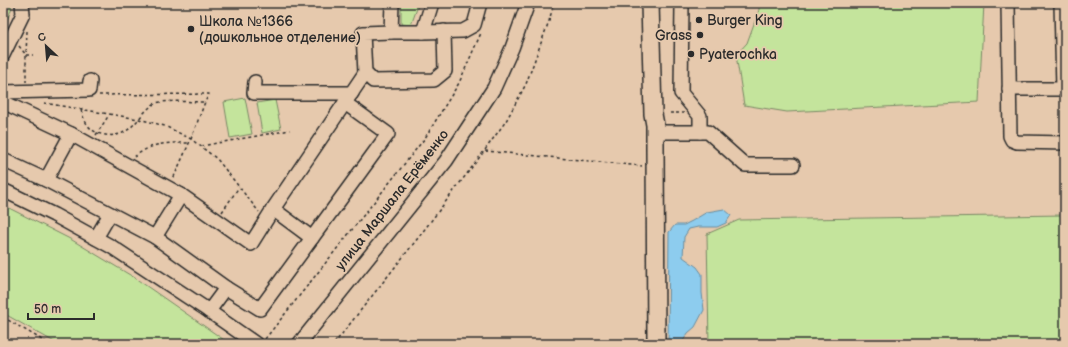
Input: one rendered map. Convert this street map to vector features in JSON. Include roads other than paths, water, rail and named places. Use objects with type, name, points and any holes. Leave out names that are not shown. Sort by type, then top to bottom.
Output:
[{"type":"main road","points":[[650,3],[652,114],[655,128],[656,344]]},
{"type":"main road","points":[[655,128],[658,114],[658,3]]},
{"type":"street","points":[[3,55],[23,14],[22,3]]},
{"type":"street","points":[[391,32],[392,3]]},
{"type":"street","points":[[423,32],[432,3]]},
{"type":"street","points":[[3,102],[72,134],[180,195],[251,244],[365,73],[363,32],[463,31],[474,25],[480,3]]},
{"type":"street","name":"улица Маршала Ерёменко","points":[[299,344],[446,161],[494,88],[512,48],[528,3]]},
{"type":"street","points":[[682,3],[681,93],[700,116],[700,132]]},
{"type":"street","points":[[1008,3],[1010,136],[1012,140],[1017,142],[1065,143]]},
{"type":"street","points":[[1009,89],[1064,89],[1061,3]]},
{"type":"street","points":[[365,73],[373,81],[434,80],[445,71],[444,31]]},
{"type":"street","points":[[3,92],[89,90],[90,81]]},
{"type":"street","points":[[3,160],[46,180],[155,238],[226,288],[260,309],[388,134],[349,98],[254,93],[255,82]]},
{"type":"street","points":[[655,128],[708,132],[745,165],[793,165]]},
{"type":"street","points":[[46,180],[72,134]]},
{"type":"street","points":[[3,190],[54,215],[112,247],[209,311],[260,342]]},
{"type":"street","points":[[155,238],[180,195]]},
{"type":"street","points":[[273,209],[312,238]]},
{"type":"street","points":[[96,238],[110,214]]},
{"type":"street","points":[[209,311],[226,288]]},
{"type":"water","points":[[724,209],[731,215],[726,223],[717,227],[698,227],[689,229],[684,237],[683,257],[697,267],[702,274],[704,310],[695,327],[688,333],[682,344],[668,344],[669,232],[675,225],[684,225],[707,212]]},
{"type":"place","name":"Burger King","points":[[699,20]]},
{"type":"place","name":"Школа №1366 (дошкольное отделение)","points":[[191,29]]},
{"type":"place","name":"Grass","points":[[700,35]]},
{"type":"place","name":"Pyaterochka","points":[[691,54]]}]
